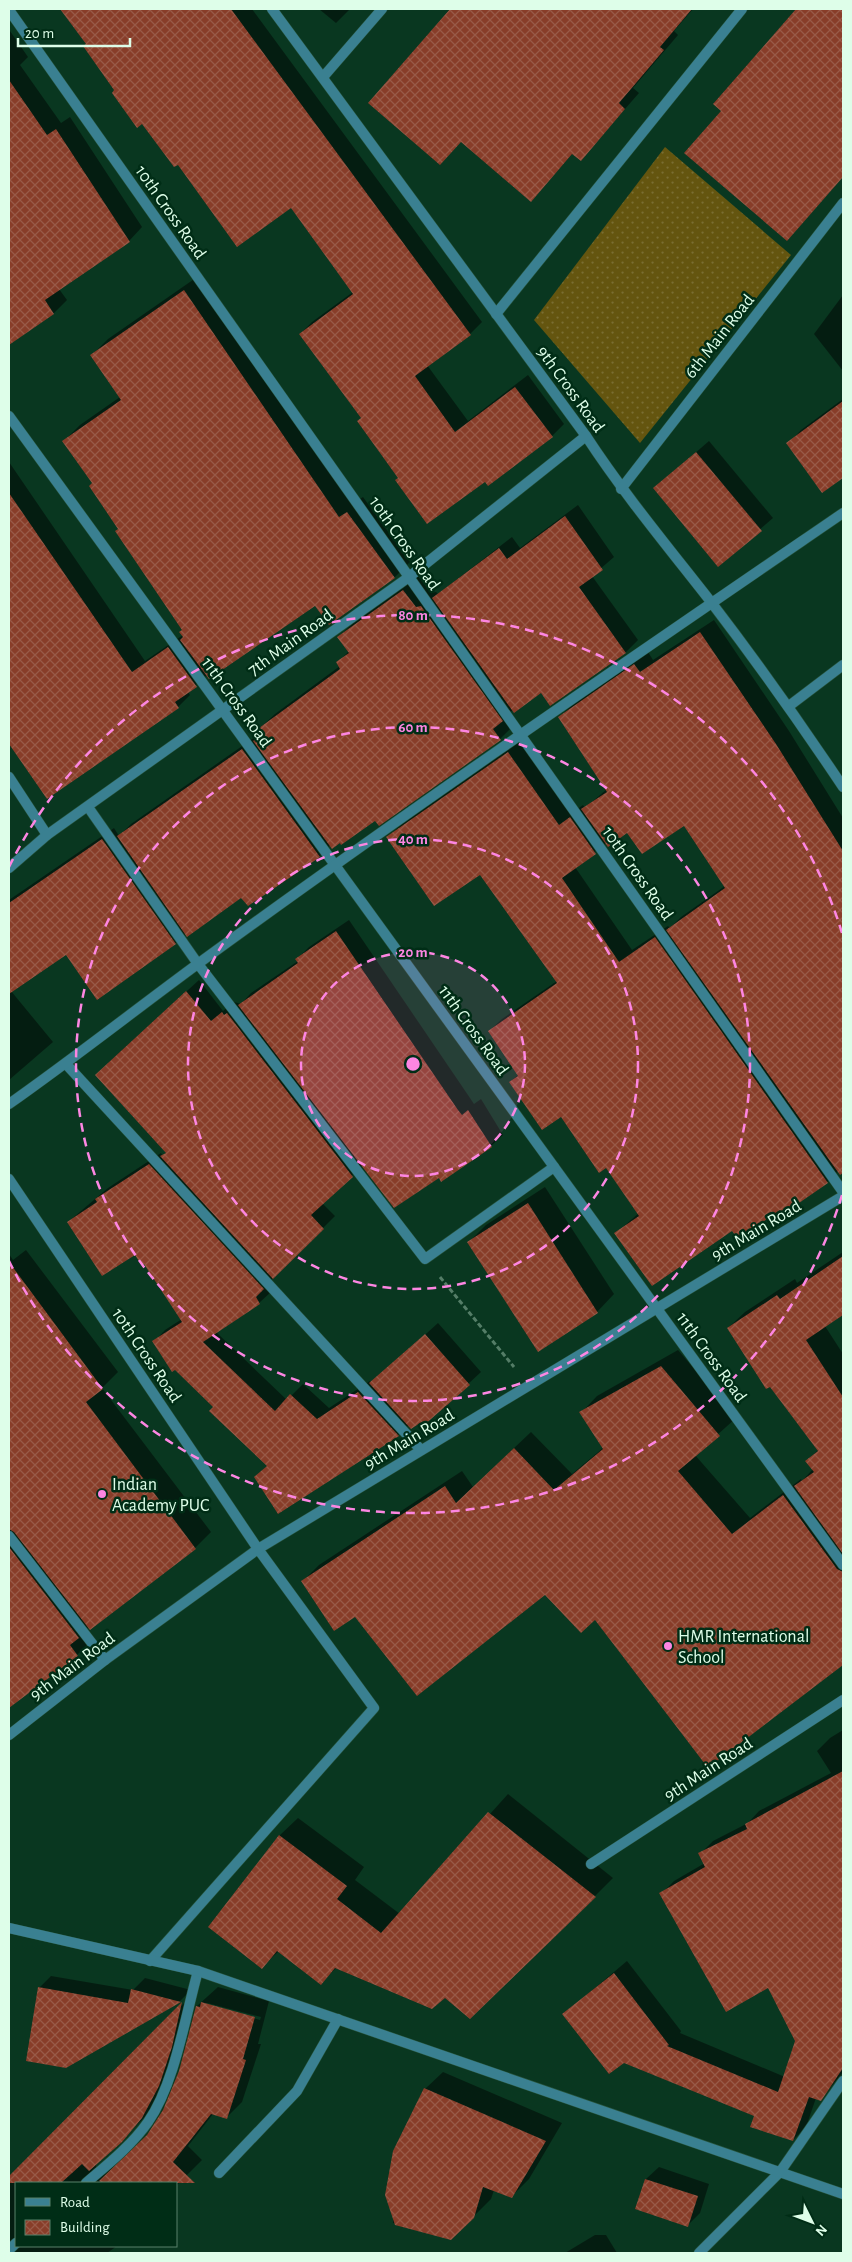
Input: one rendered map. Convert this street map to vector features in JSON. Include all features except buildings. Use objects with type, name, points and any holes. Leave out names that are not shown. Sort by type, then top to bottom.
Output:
[{"type":"street","name":"9th Cross Road","points":[[272,9],[324,76],[586,436],[621,489],[712,603],[788,706],[843,787]]},
{"type":"street","points":[[324,76],[382,9]]},
{"type":"street","points":[[496,314],[742,9]]},
{"type":"street","name":"10th Cross Road","points":[[9,10],[843,1194]]},
{"type":"street","name":"6th Main Road","points":[[621,489],[843,203]]},
{"type":"street","name":"11th Cross Road","points":[[9,416],[843,1566]]},
{"type":"street","name":"7th Main Road","points":[[9,868],[47,835],[224,711],[409,577],[586,436]]},
{"type":"street","points":[[9,1104],[66,1064],[198,964],[335,866],[843,513]]},
{"type":"street","points":[[788,706],[843,665]]},
{"type":"street","points":[[9,778],[47,835]]},
{"type":"street","points":[[88,806],[198,964],[425,1259],[554,1167]]},
{"type":"street","points":[[66,1064],[421,1450]]},
{"type":"street","name":"10th Cross Road","points":[[9,1179],[258,1549],[374,1708],[150,1961]]},
{"type":"street","name":"9th Main Road","points":[[9,1735],[105,1660],[258,1549],[657,1309],[843,1194]]},
{"type":"street","points":[[9,1536],[105,1660]]},
{"type":"street","name":"9th Main Road","points":[[590,1864],[843,1700]]},
{"type":"street","points":[[9,1928],[150,1961],[198,1970],[843,2194]]},
{"type":"street","points":[[87,2182],[148,2122],[166,2089],[198,1970]]},
{"type":"street","points":[[219,2173],[297,2091],[338,2019]]},
{"type":"street","points":[[699,2253],[780,2172],[843,2081]]},
{"type":"path","points":[[425,1259],[530,1386]]},
{"type":"shaded area","points":[[665,147],[791,255],[640,443],[534,320]]},
{"type":"place","name":"Indian Academy PUC","points":[[102,1494]]},
{"type":"place","name":"HMR International School","points":[[668,1646]]}]
